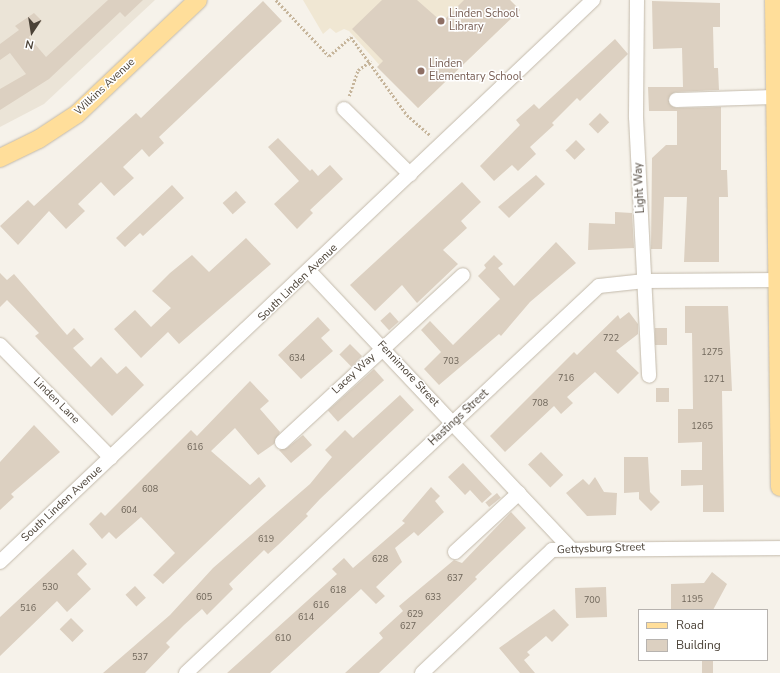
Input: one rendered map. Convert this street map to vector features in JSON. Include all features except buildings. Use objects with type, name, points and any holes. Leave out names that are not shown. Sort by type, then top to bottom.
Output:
[{"type":"main road","name":"Wilkins Avenue","points":[[0,158],[39,139],[77,114],[198,0]]},
{"type":"main road","points":[[774,0],[780,487]]},
{"type":"street","name":"South Linden Avenue","points":[[0,562],[310,272],[410,174],[593,0]]},
{"type":"street","name":"Light Way","points":[[638,0],[636,117],[649,376]]},
{"type":"street","points":[[676,100],[775,97]]},
{"type":"street","points":[[344,109],[410,174]]},
{"type":"street","name":"Fennimore Street","points":[[310,272],[384,347],[570,548]]},
{"type":"street","name":"Lacey Way","points":[[282,442],[463,275]]},
{"type":"street","name":"Hastings Street","points":[[186,673],[599,286],[645,281],[778,280]]},
{"type":"street","name":"Linden Lane","points":[[0,345],[111,458]]},
{"type":"street","points":[[455,552],[519,493]]},
{"type":"street","name":"Gettysburg Street","points":[[422,673],[552,550],[570,548],[780,548]]},
{"type":"path","points":[[276,0],[329,56],[351,38],[371,61],[407,115],[431,137]]},
{"type":"path","points":[[344,109],[358,70],[371,61]]},
{"type":"shaded area","points":[[0,0],[155,0],[44,104],[0,127]]},
{"type":"shaded area","name":"Linden Elementary School","points":[[303,0],[510,0],[520,10],[418,108],[349,31],[344,29],[336,33],[330,28],[323,34]]},
{"type":"place","name":"Linden School Library","points":[[441,21]]},
{"type":"place","name":"Linden Elementary School","points":[[421,71]]}]
